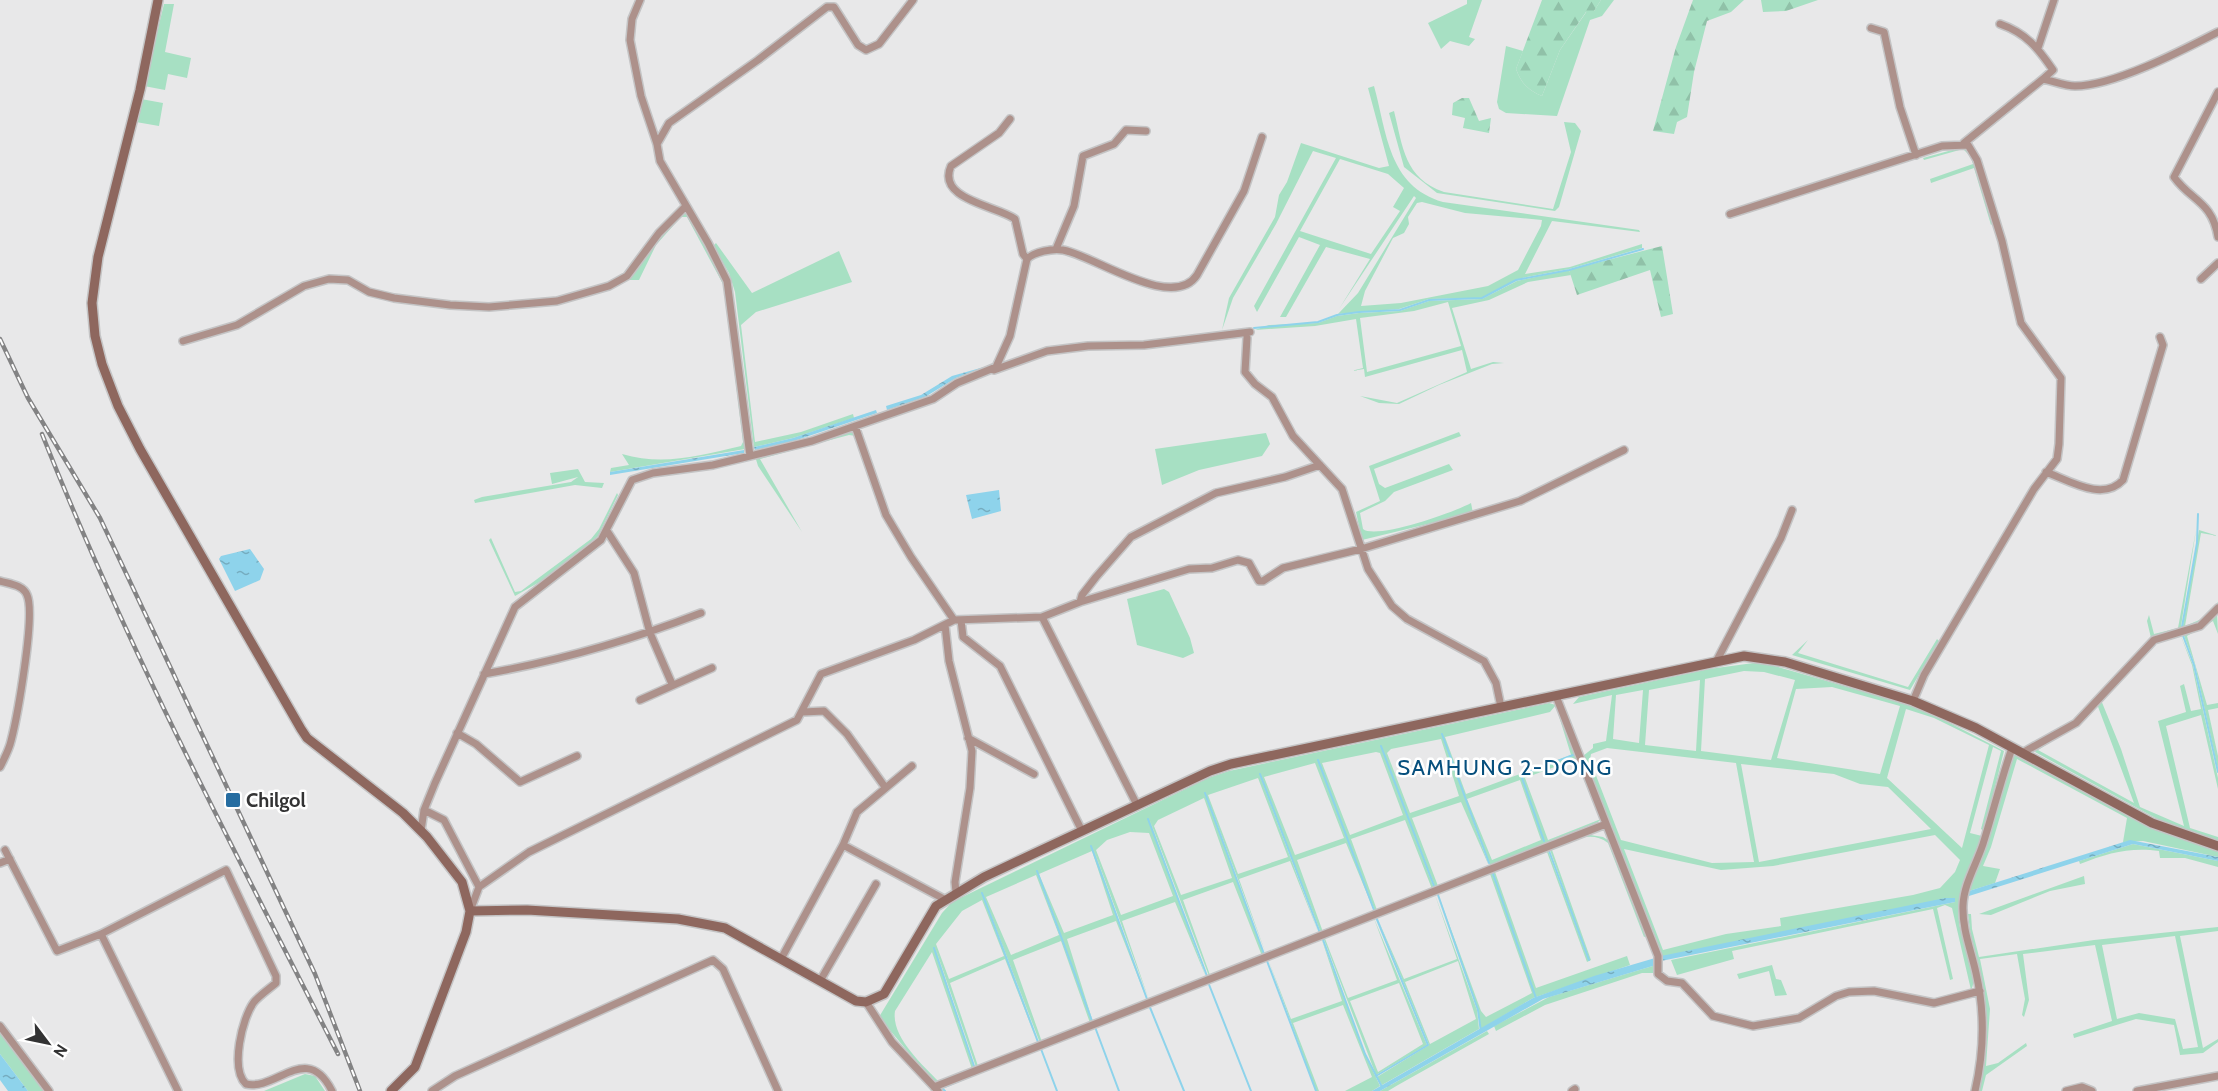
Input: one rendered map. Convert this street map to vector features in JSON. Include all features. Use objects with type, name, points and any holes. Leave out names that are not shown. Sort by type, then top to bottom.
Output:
[{"type":"street","points":[[158,0],[140,90],[93,281],[93,321],[102,364],[118,406],[172,509],[307,738],[403,813],[421,831],[462,882],[470,911]]},
{"type":"street","points":[[640,0],[632,19],[630,40],[647,119],[657,144],[660,161],[708,243],[728,286],[750,456]]},
{"type":"street","points":[[657,144],[669,123],[828,7],[834,7],[858,45],[866,50],[879,44],[913,0]]},
{"type":"street","points":[[2038,48],[2054,9],[2054,0]]},
{"type":"street","points":[[1730,214],[1942,146],[1964,143],[2053,69],[2027,37],[2000,24]]},
{"type":"street","points":[[1871,28],[1884,32],[1900,107],[1916,155]]},
{"type":"street","points":[[2043,79],[2075,86],[2105,80],[2163,60],[2218,32]]},
{"type":"street","points":[[2218,92],[2174,177],[2203,203],[2214,221],[2218,237]]},
{"type":"street","points":[[1010,119],[999,133],[951,166],[950,177],[962,197],[1015,219],[1023,254],[1027,259]]},
{"type":"street","points":[[1056,249],[1074,206],[1083,156],[1113,144],[1126,130],[1146,131]]},
{"type":"street","points":[[1027,259],[1056,249],[1157,285],[1179,288],[1187,286],[1197,275],[1244,191],[1262,137]]},
{"type":"street","points":[[1913,701],[1924,675],[2046,472],[2057,459],[2061,378],[2021,323],[2002,241],[1977,160],[1973,150],[1964,143]]},
{"type":"street","points":[[183,341],[237,325],[304,286],[329,279],[348,280],[369,292],[394,298],[450,305],[489,308],[558,301],[609,286],[627,276],[659,233],[685,207]]},
{"type":"street","points":[[993,370],[1010,336],[1027,259]]},
{"type":"street","points":[[2202,279],[2218,263]]},
{"type":"street","points":[[421,831],[424,810],[515,607],[571,566],[608,531],[624,492],[638,477],[750,456],[812,441],[933,399],[969,377],[1047,351],[1088,346],[1178,342],[1226,333],[1248,335],[1245,372],[1255,384],[1272,397],[1287,428],[1346,495],[1361,549],[1375,582],[1396,611],[1413,623],[1484,661],[1496,683],[1501,707]]},
{"type":"street","points":[[2046,472],[2100,491],[2116,488],[2123,480],[2163,345],[2160,337]]},
{"type":"street","points":[[855,426],[892,525],[958,620],[963,637],[1000,666],[1082,831]]},
{"type":"street","points":[[391,1091],[416,1067],[466,932],[478,887],[529,852],[797,720],[821,674],[914,640],[958,620],[1042,617],[1080,602],[1189,569],[1212,568],[1238,560],[1249,563],[1259,581],[1263,581],[1283,568],[1361,549],[1520,501],[1624,450]]},
{"type":"street","points":[[1080,602],[1082,595],[1096,577],[1131,537],[1216,493],[1285,477],[1320,465]]},
{"type":"street","points":[[1717,660],[1781,538],[1792,510]]},
{"type":"street","points":[[608,531],[634,573],[650,633],[672,684]]},
{"type":"street","points":[[0,581],[20,587],[26,592],[30,609],[22,689],[11,743],[0,767]]},
{"type":"street","points":[[2022,753],[2076,723],[2154,640],[2200,626],[2218,608]]},
{"type":"street","points":[[484,674],[588,651],[650,633],[701,613]]},
{"type":"street","points":[[1042,617],[1137,806]]},
{"type":"street","points":[[945,625],[949,661],[972,751],[970,788],[955,882],[956,892]]},
{"type":"street","points":[[470,911],[527,910],[678,920],[734,931],[856,1001],[866,1002],[885,994],[936,906],[944,899],[1082,831],[1231,764],[1744,656],[1763,657],[1913,701],[1957,719],[2152,824],[2218,846]]},
{"type":"street","points":[[640,700],[712,668]]},
{"type":"street","points":[[1556,696],[1658,956],[1658,974],[1667,981],[1682,983],[1713,1017],[1753,1026],[1765,1026],[1799,1018],[1836,996],[1849,992],[1874,991],[1934,1003],[1980,991]]},
{"type":"street","points":[[803,712],[824,711],[847,734],[885,787]]},
{"type":"street","points":[[457,733],[476,744],[520,782],[578,756]]},
{"type":"street","points":[[968,738],[1034,774]]},
{"type":"street","points":[[1975,1091],[1982,1036],[1980,991],[1964,927],[1964,897],[2012,748]]},
{"type":"street","points":[[781,958],[843,845],[847,830],[857,812],[912,766]]},
{"type":"street","points":[[424,810],[444,820],[478,887]]},
{"type":"street","points":[[866,1002],[892,1042],[936,1089],[1606,824]]},
{"type":"street","points":[[843,845],[944,899]]},
{"type":"street","points":[[5,850],[57,951],[101,934],[226,870],[276,976],[276,982],[255,1000],[246,1016],[241,1035],[239,1075],[246,1084],[262,1088],[294,1072],[313,1071],[321,1075],[332,1091]]},
{"type":"street","points":[[0,863],[10,859]]},
{"type":"street","points":[[820,981],[876,884]]},
{"type":"street","points":[[101,934],[178,1091]]},
{"type":"street","points":[[432,1091],[454,1076],[713,960],[723,969],[778,1091]]},
{"type":"street","points":[[0,1026],[49,1091]]},
{"type":"street","points":[[2137,1091],[2218,1076]]},
{"type":"street","points":[[2066,1091],[2082,1087],[2092,1091]]},
{"type":"green space","points":[[1467,0],[1482,0],[1469,37],[1475,39],[1469,46],[1450,41],[1441,49],[1428,23],[1467,4]]},
{"type":"green space","points":[[1542,0],[1601,0],[1594,11],[1586,12],[1560,50],[1542,96],[1526,86],[1516,69]]},
{"type":"green space","points":[[1601,0],[1614,0],[1602,16],[1590,20],[1557,116],[1506,113],[1499,109],[1497,102],[1506,46],[1523,51],[1516,69],[1518,74],[1526,86],[1542,96],[1560,50],[1587,11],[1594,11]]},
{"type":"green space","points":[[1693,0],[1744,0],[1731,12],[1707,21],[1694,72],[1687,117],[1677,122],[1674,134],[1653,131],[1676,47]]},
{"type":"green space","points":[[1761,0],[1818,0],[1786,11],[1763,12]]},
{"type":"green space","points":[[164,4],[174,4],[165,52],[191,58],[187,78],[168,74],[165,90],[144,86]]},
{"type":"green space","points":[[1374,86],[1387,139],[1400,171],[1411,184],[1425,194],[1443,202],[1639,230],[1640,232],[1552,221],[1525,274],[1570,267],[1642,244],[1642,248],[1569,269],[1522,278],[1482,298],[1429,299],[1399,309],[1338,314],[1358,293],[1416,198],[1414,196],[1339,309],[1370,259],[1326,247],[1286,317],[1280,317],[1320,245],[1299,237],[1257,312],[1254,306],[1336,158],[1313,151],[1276,224],[1233,298],[1222,330],[1229,298],[1275,217],[1279,195],[1287,182],[1301,143],[1379,168],[1389,166],[1368,88]],"holes":[[[1340,159],[1388,174],[1404,188],[1393,207],[1400,211],[1371,254],[1300,231]],[[1422,202],[1465,213],[1542,220],[1541,226],[1518,270],[1488,286],[1401,303],[1361,306],[1365,291],[1393,238],[1404,233],[1409,224],[1408,217],[1417,203]]]},
{"type":"green space","points":[[1462,98],[1469,98],[1479,121],[1491,118],[1489,133],[1463,128],[1465,118],[1452,115],[1453,103]]},
{"type":"green space","points":[[141,99],[163,103],[159,126],[136,122]]},
{"type":"green space","points":[[1394,111],[1407,160],[1413,170],[1431,186],[1444,192],[1553,209],[1571,152],[1564,122],[1575,123],[1581,131],[1559,207],[1555,211],[1437,193],[1404,167],[1389,113]]},
{"type":"green space","points":[[1963,147],[1973,156],[1993,223],[1991,225],[1974,168],[1931,183],[1930,179],[1973,164],[1971,157],[1963,149],[1924,160],[1923,158]]},
{"type":"green space","points":[[681,214],[687,214],[723,274],[745,449],[610,472],[611,468],[629,465],[622,454],[637,458],[681,458],[741,446],[743,442],[724,286],[687,217],[681,217],[656,245],[639,280],[623,280]]},
{"type":"green space","points":[[716,243],[752,293],[839,251],[852,282],[756,312],[741,325],[755,442],[801,432],[853,414],[854,418],[793,438],[754,447],[735,292],[729,273],[713,246]]},
{"type":"green space","points":[[1662,246],[1673,314],[1661,317],[1650,270],[1577,295],[1569,270]]},
{"type":"green space","points":[[1569,270],[1571,275],[1528,282],[1489,300],[1452,308],[1471,369],[1493,362],[1504,363],[1492,364],[1399,404],[1379,403],[1360,396],[1397,403],[1467,372],[1462,350],[1365,377],[1364,369],[1351,371],[1363,368],[1356,319],[1315,326],[1255,330],[1269,325],[1318,323],[1337,316],[1359,313],[1400,311],[1429,301],[1482,299],[1517,281]],"holes":[[[1448,302],[1461,346],[1367,372],[1360,318],[1414,311]]]},
{"type":"green space","points":[[852,430],[856,436],[849,435],[760,459],[802,532],[758,466],[755,456]]},
{"type":"green space","points":[[1459,432],[1461,436],[1374,469],[1379,484],[1385,488],[1449,464],[1453,470],[1394,492],[1385,501],[1360,513],[1363,529],[1383,531],[1416,524],[1471,503],[1473,513],[1362,540],[1356,512],[1380,501],[1369,466]]},
{"type":"green space","points":[[1266,433],[1270,444],[1262,456],[1199,470],[1162,485],[1155,449]]},
{"type":"green space","points":[[578,469],[585,482],[604,483],[602,488],[575,485],[475,503],[474,500],[571,482],[578,477],[552,484],[550,473]]},
{"type":"green space","points":[[617,493],[598,536],[552,575],[515,596],[489,540],[491,538],[515,592],[521,591],[591,539],[599,529]]},
{"type":"green space","points":[[2196,530],[2181,626],[2199,530],[2218,536],[2201,533],[2185,626],[2204,618],[2218,602],[2218,605],[2202,622],[2151,638],[2147,621],[2149,615],[2154,634],[2178,628]]},
{"type":"green space","points":[[1164,589],[1169,592],[1190,638],[1194,653],[1183,658],[1137,645],[1127,599]]},
{"type":"green space","points":[[2217,613],[2218,634],[2213,621],[2187,636],[2207,705],[2218,703],[2218,708],[2208,710],[2218,756],[2218,769],[2195,665],[2183,633],[2210,621]]},
{"type":"green space","points":[[2180,634],[2193,665],[2218,778],[2218,789],[2201,715],[2166,726],[2190,828],[2218,837],[2218,841],[2161,821],[2035,752],[2037,747],[2096,705],[2076,726],[2038,750],[2134,803],[2097,704],[2101,700],[2121,749],[2140,807],[2184,826],[2158,721],[2186,712],[2180,686],[2184,684],[2191,711],[2201,709],[2192,665]]},
{"type":"green space","points":[[1937,639],[1939,641],[1910,690],[1792,655],[1808,640],[1798,653],[1908,687]]},
{"type":"green space","points":[[1761,662],[1921,708],[2004,751],[1984,831],[1981,829],[2001,751],[1993,747],[1970,833],[1982,836],[1962,889],[1958,911],[1960,929],[1972,967],[1971,990],[1952,908],[1945,905],[1937,908],[1953,979],[1950,980],[1933,909],[1732,951],[1734,959],[1677,975],[1671,960],[1955,902],[1955,898],[1660,958],[1583,756],[1593,748],[1593,744],[1606,741],[1612,695],[1573,704],[1579,697],[1709,669]],"holes":[[[1744,671],[1764,672],[1795,680],[1771,760],[1701,751],[1705,679]],[[1700,680],[1696,751],[1645,745],[1649,690]],[[1832,687],[1900,706],[1880,774],[1777,758],[1796,689]],[[1643,690],[1639,743],[1613,739],[1616,695]],[[1906,709],[1934,718],[1989,745],[1962,848],[1887,778]],[[1607,748],[1736,763],[1754,862],[1712,863],[1621,840],[1590,760],[1591,754]],[[1741,764],[1834,774],[1860,784],[1888,787],[1931,829],[1759,862]],[[1935,835],[1960,860],[1955,872],[1940,888],[1913,895],[1780,918],[1781,926],[1726,934],[1663,950],[1624,849],[1721,870],[1773,866]]]},
{"type":"green space","points":[[1549,703],[1556,705],[1550,712],[1445,737],[1466,794],[1571,755],[1558,713],[1560,710],[1601,815],[1598,815],[1576,759],[1525,778],[1548,840],[1601,819],[1490,865],[1442,733],[1489,866],[1461,802],[1412,818],[1438,886],[1435,887],[1381,746],[1434,888],[1432,889],[1405,820],[1351,839],[1377,910],[1375,911],[1318,760],[1374,911],[1346,843],[1297,860],[1323,932],[1321,933],[1259,773],[1319,934],[1290,861],[1239,879],[1266,954],[1205,792],[1264,955],[1262,956],[1233,882],[1183,900],[1209,976],[1149,818],[1206,977],[1175,902],[1122,921],[1149,1000],[1092,845],[1147,1000],[1116,921],[1067,939],[1093,1022],[1036,870],[1092,1022],[1090,1023],[1061,941],[1013,960],[1042,1042],[1040,1043],[982,892],[1038,1044],[1005,959],[950,983],[978,1066],[976,1067],[935,947],[974,1068],[972,1069],[932,952],[895,1011],[895,1021],[909,1050],[939,1082],[933,1082],[879,1017],[942,913],[952,902],[1208,778],[1229,771]],"holes":[[[1441,739],[1459,796],[1410,813],[1387,753],[1391,749]],[[1380,753],[1403,815],[1350,835],[1322,763]],[[1315,763],[1344,838],[1295,855],[1264,777]],[[1258,778],[1288,857],[1238,874],[1208,795]],[[1520,780],[1541,840],[1492,860],[1467,799]],[[1204,798],[1232,878],[1181,895],[1154,826],[1158,820]],[[1130,832],[1149,833],[1173,896],[1121,915],[1096,850],[1107,840]],[[1092,851],[1113,915],[1064,933],[1039,874]],[[1036,875],[1059,935],[1011,955],[986,897]],[[982,900],[1004,956],[949,979],[936,944],[962,911]]]},
{"type":"green space","points":[[2016,754],[2143,821],[2218,849],[2218,857],[2143,841],[2123,842],[2127,818],[2017,759],[1991,847],[1983,866],[2000,869],[1995,883],[1969,891],[2012,759]]},
{"type":"green space","points":[[1584,834],[1603,837],[1611,842],[1647,936],[1644,937],[1608,843],[1594,837],[1587,837],[1552,850],[1591,960],[1589,961],[1549,847]]},
{"type":"green space","points":[[2133,844],[2218,861],[2218,867],[2185,858],[2160,858],[2159,851],[2148,850],[2119,852],[2080,864],[2079,861]]},
{"type":"green space","points":[[1547,848],[1589,961],[1587,962],[1547,852],[1495,872],[1536,988],[1627,956],[1630,965],[1533,998],[1481,1029],[1478,1009],[1437,891],[1481,1011],[1486,1017],[1532,993],[1489,871],[1491,870],[1514,934],[1492,870]]},
{"type":"green space","points":[[2084,876],[2085,884],[2050,891],[1991,915],[1979,914]]},
{"type":"green space","points":[[1434,892],[1477,1010],[1479,1029],[1382,1085],[1377,1077],[1429,1045],[1376,915],[1404,979],[1457,959]],"holes":[[[1458,961],[1476,1019],[1430,1044],[1405,982]]]},
{"type":"green space","points":[[1968,914],[1971,914],[1979,957],[2094,940],[2218,927],[2218,931],[2180,936],[2203,1048],[2218,1039],[2218,1042],[2203,1053],[2180,1055],[2174,1025],[2136,1019],[2074,1038],[2073,1034],[2112,1021],[2095,945],[2023,954],[2029,1000],[2024,1017],[2022,1015],[2025,999],[2017,954],[1980,959],[1990,1009],[1986,1066],[1998,1063],[2026,1043],[2027,1046],[1986,1075],[1982,1091],[1979,1091],[1985,1044],[1984,1022]],"holes":[[[2175,936],[2198,1047],[2183,1049],[2175,1019],[2139,1013],[2117,1019],[2102,945]]]},
{"type":"green space","points":[[1373,916],[1427,1045],[1376,1075],[1323,937],[1348,998],[1397,980]],"holes":[[[1399,983],[1423,1044],[1378,1072],[1350,1001]]]},
{"type":"green space","points":[[1321,937],[1365,1054],[1380,1086],[1372,1091],[1345,1091],[1372,1077],[1343,1005],[1293,1023],[1319,1091],[1316,1091],[1268,959],[1291,1019],[1342,1001]]},
{"type":"green space","points":[[1656,965],[1655,973],[1642,973],[1545,1005],[1496,1031],[1494,1026],[1549,997]]},
{"type":"green space","points":[[1772,965],[1776,979],[1781,980],[1787,995],[1775,996],[1769,971],[1739,979],[1737,974]]},
{"type":"green space","points":[[1487,1031],[1489,1034],[1388,1091],[1380,1091]]},
{"type":"green space","points":[[0,1032],[44,1091],[28,1091],[0,1054]]},
{"type":"green space","points":[[305,1074],[315,1076],[325,1091],[264,1091]]},
{"type":"water","points":[[991,365],[956,378],[925,397],[887,410],[886,406],[921,395],[952,376]]},
{"type":"water","points":[[876,410],[877,413],[794,441],[755,450],[754,447],[793,438]]},
{"type":"water","points":[[744,450],[744,453],[610,475],[610,472]]},
{"type":"water","points":[[999,490],[1001,511],[972,519],[966,495]]},
{"type":"water","points":[[250,549],[264,569],[260,580],[235,591],[219,559],[221,556]]},
{"type":"water","points":[[2130,840],[2218,857],[2218,861],[2133,844],[1969,896],[1969,891]]},
{"type":"water","points":[[1945,898],[1955,898],[1955,902],[1661,961],[1661,956]]},
{"type":"water","points":[[1655,958],[1656,965],[1543,999],[1380,1091],[1372,1091],[1533,998],[1594,976]]},
{"type":"water","points":[[0,1054],[28,1091],[8,1091],[0,1080]]},
{"type":"waterway","points":[[1254,328],[1318,322],[1337,315],[1359,312],[1400,310],[1429,300],[1482,298],[1516,280],[1569,270],[1643,249]]},
{"type":"waterway","points":[[2182,627],[2197,543],[2198,514]]},
{"type":"waterway","points":[[2182,633],[2194,665],[2218,772]]},
{"type":"waterway","points":[[1442,734],[1489,863]]},
{"type":"waterway","points":[[1381,746],[1434,886]]},
{"type":"waterway","points":[[1544,841],[1521,775],[1573,755]]},
{"type":"waterway","points":[[1318,760],[1374,910]]},
{"type":"waterway","points":[[1260,774],[1320,933]]},
{"type":"waterway","points":[[1205,793],[1264,954]]},
{"type":"waterway","points":[[1148,819],[1207,976]]},
{"type":"waterway","points":[[1091,846],[1147,999]]},
{"type":"waterway","points":[[1548,848],[1589,960]]},
{"type":"waterway","points":[[1037,871],[1092,1021]]},
{"type":"waterway","points":[[1492,871],[1536,998]]},
{"type":"waterway","points":[[1437,892],[1478,1010],[1481,1032]]},
{"type":"waterway","points":[[982,893],[1038,1042]]},
{"type":"waterway","points":[[1376,917],[1428,1045],[1376,1076]]},
{"type":"waterway","points":[[1322,937],[1365,1054],[1382,1087]]},
{"type":"waterway","points":[[934,948],[974,1066]]},
{"type":"waterway","points":[[1267,961],[1316,1091]]},
{"type":"waterway","points":[[1208,982],[1251,1091]]},
{"type":"waterway","points":[[1149,1005],[1184,1091]]},
{"type":"waterway","points":[[1095,1027],[1119,1091]]},
{"type":"waterway","points":[[1041,1049],[1057,1091]]},
{"type":"waterway","points":[[945,1091],[942,1088],[971,1076]]},
{"type":"railway","points":[[0,339],[28,398],[100,518],[315,974],[360,1091]]},
{"type":"railway","points":[[42,434],[145,670],[338,1054]]},
{"type":"place","name":"Chilgol","points":[[233,800]]},
{"type":"district","name":"SAMHUNG 2-DONG","points":[[1505,767]]}]
